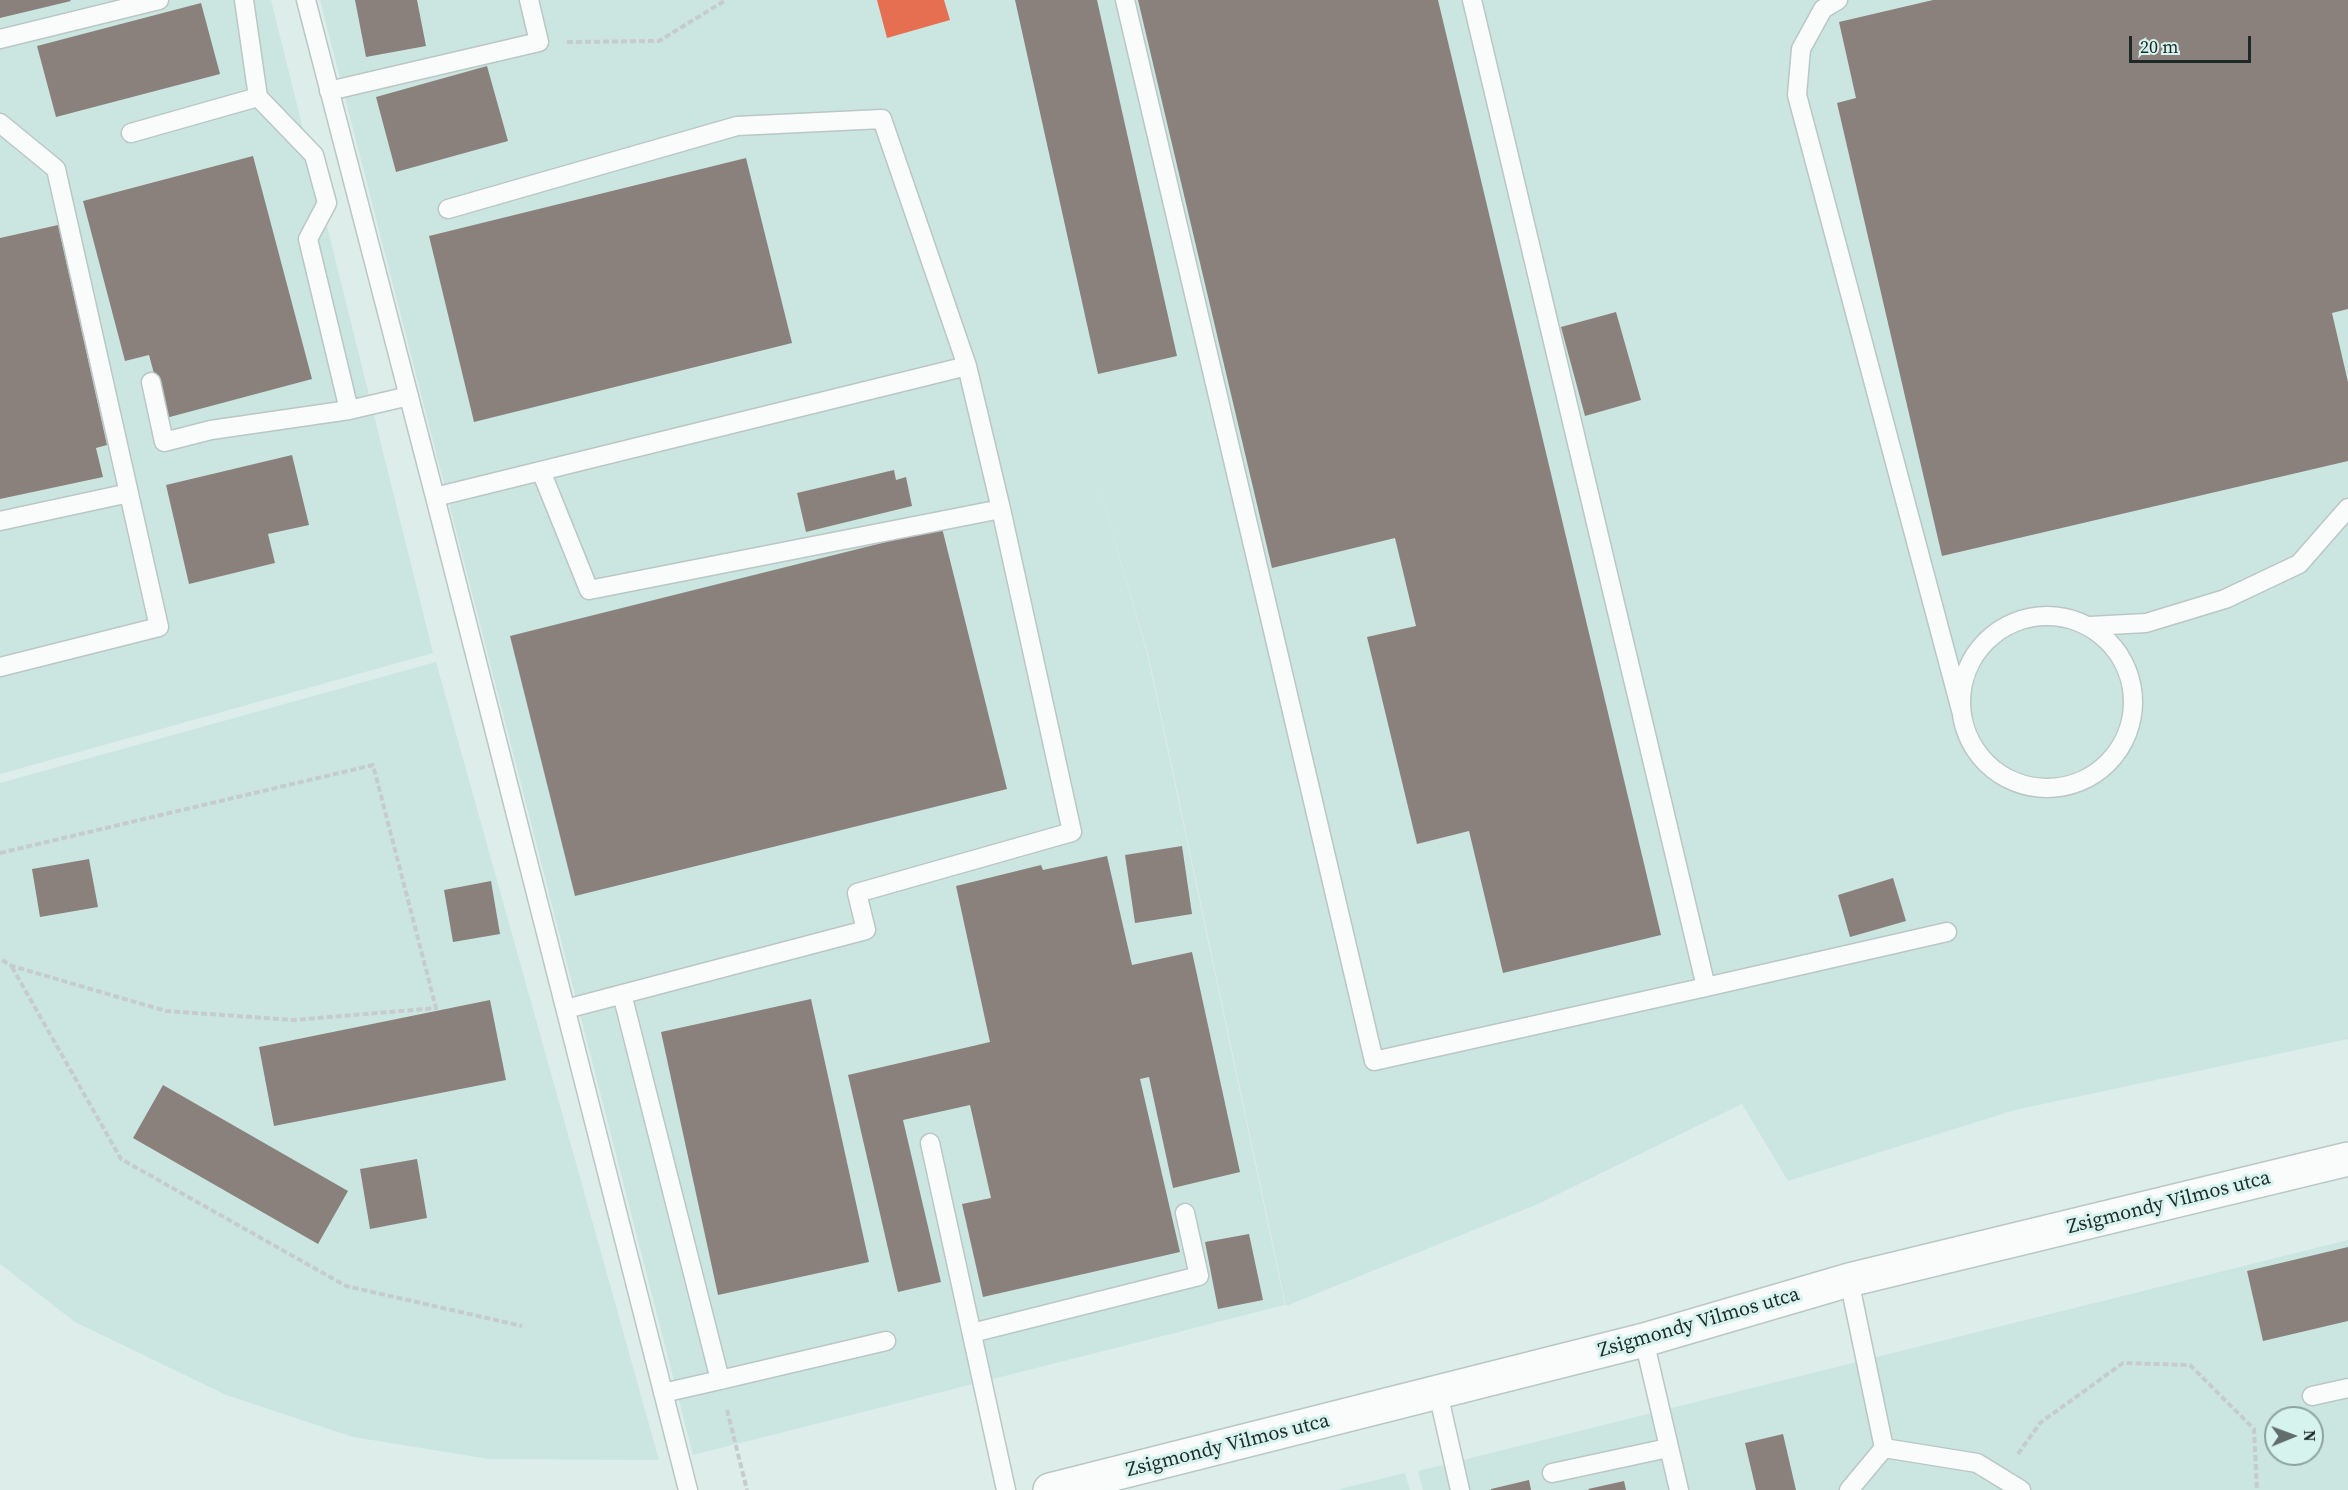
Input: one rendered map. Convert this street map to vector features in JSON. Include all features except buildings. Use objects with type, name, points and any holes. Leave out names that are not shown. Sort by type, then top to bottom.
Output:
[{"type":"street","name":"Zsigmondy Vilmos utca","points":[[1050,1490],[1438,1394],[1644,1340],[1849,1280],[2348,1160]]},
{"type":"lane","points":[[0,39],[159,0]]},
{"type":"lane","points":[[244,0],[258,97],[314,154],[327,203],[308,239],[349,410]]},
{"type":"lane","points":[[306,0],[688,1490]]},
{"type":"lane","points":[[329,91],[539,42],[529,0]]},
{"type":"lane","points":[[1125,0],[1374,1061],[1947,932]]},
{"type":"lane","points":[[1472,0],[1706,987]]},
{"type":"lane","points":[[1838,0],[1823,9],[1801,49],[1797,95],[1962,714],[1970,741],[1986,764],[2007,780],[2034,789],[2064,788],[2092,777],[2115,758],[2129,731],[2134,701],[2129,672],[2114,646],[2090,627],[2064,617],[2037,616],[2011,623],[1988,639],[1971,661],[1962,687],[1962,714]]},
{"type":"lane","points":[[131,133],[258,97]]},
{"type":"lane","points":[[448,209],[737,126],[882,119],[968,366],[1072,832],[857,893],[866,930],[566,1009]]},
{"type":"lane","points":[[0,123],[56,170],[159,627],[0,667]]},
{"type":"lane","points":[[435,497],[968,366]]},
{"type":"lane","points":[[151,382],[164,442],[211,430],[349,410],[409,396]]},
{"type":"lane","points":[[541,471],[589,590],[1001,509]]},
{"type":"lane","points":[[0,521],[129,493]]},
{"type":"lane","points":[[2090,627],[2146,623],[2225,599],[2299,564],[2348,508]]},
{"type":"lane","points":[[622,994],[720,1380]]},
{"type":"lane","points":[[930,1143],[1006,1490]]},
{"type":"lane","points":[[972,1333],[1199,1276],[1185,1213]]},
{"type":"lane","points":[[1849,1280],[1884,1448]]},
{"type":"lane","points":[[1644,1340],[1679,1490]]},
{"type":"lane","points":[[663,1393],[886,1341]]},
{"type":"lane","points":[[2312,1396],[2348,1388]]},
{"type":"lane","points":[[1438,1394],[1460,1490]]},
{"type":"lane","points":[[1552,1473],[1668,1448]]},
{"type":"lane","points":[[1884,1448],[1977,1462],[2021,1490]]},
{"type":"lane","points":[[1849,1490],[1884,1448]]},
{"type":"path","points":[[539,42],[659,41],[726,0]]},
{"type":"path","points":[[0,853],[373,765],[436,1008],[294,1020],[166,1011],[12,966],[0,959]]},
{"type":"path","points":[[12,966],[121,1159],[346,1286],[522,1326]]},
{"type":"path","points":[[2001,1478],[2040,1423],[2123,1363],[2190,1365],[2254,1429],[2257,1490]]},
{"type":"path","points":[[720,1380],[747,1490]]},
{"type":"shaded area","points":[[0,0],[271,0],[433,653],[0,774]]},
{"type":"shaded area","points":[[320,0],[2348,0],[2348,1039],[2015,1110],[1788,1181],[1742,1104],[1538,1204],[1286,1306],[1149,658],[1090,455],[1148,657],[1285,1305],[693,1455]]},
{"type":"shaded area","points":[[436,662],[659,1460],[489,1459],[353,1437],[226,1395],[75,1322],[0,1264],[0,783]]},
{"type":"shaded area","points":[[2348,1240],[2348,1490],[1423,1490],[1418,1471]]},
{"type":"shaded area","points":[[1405,1473],[1410,1490],[1336,1490]]}]
